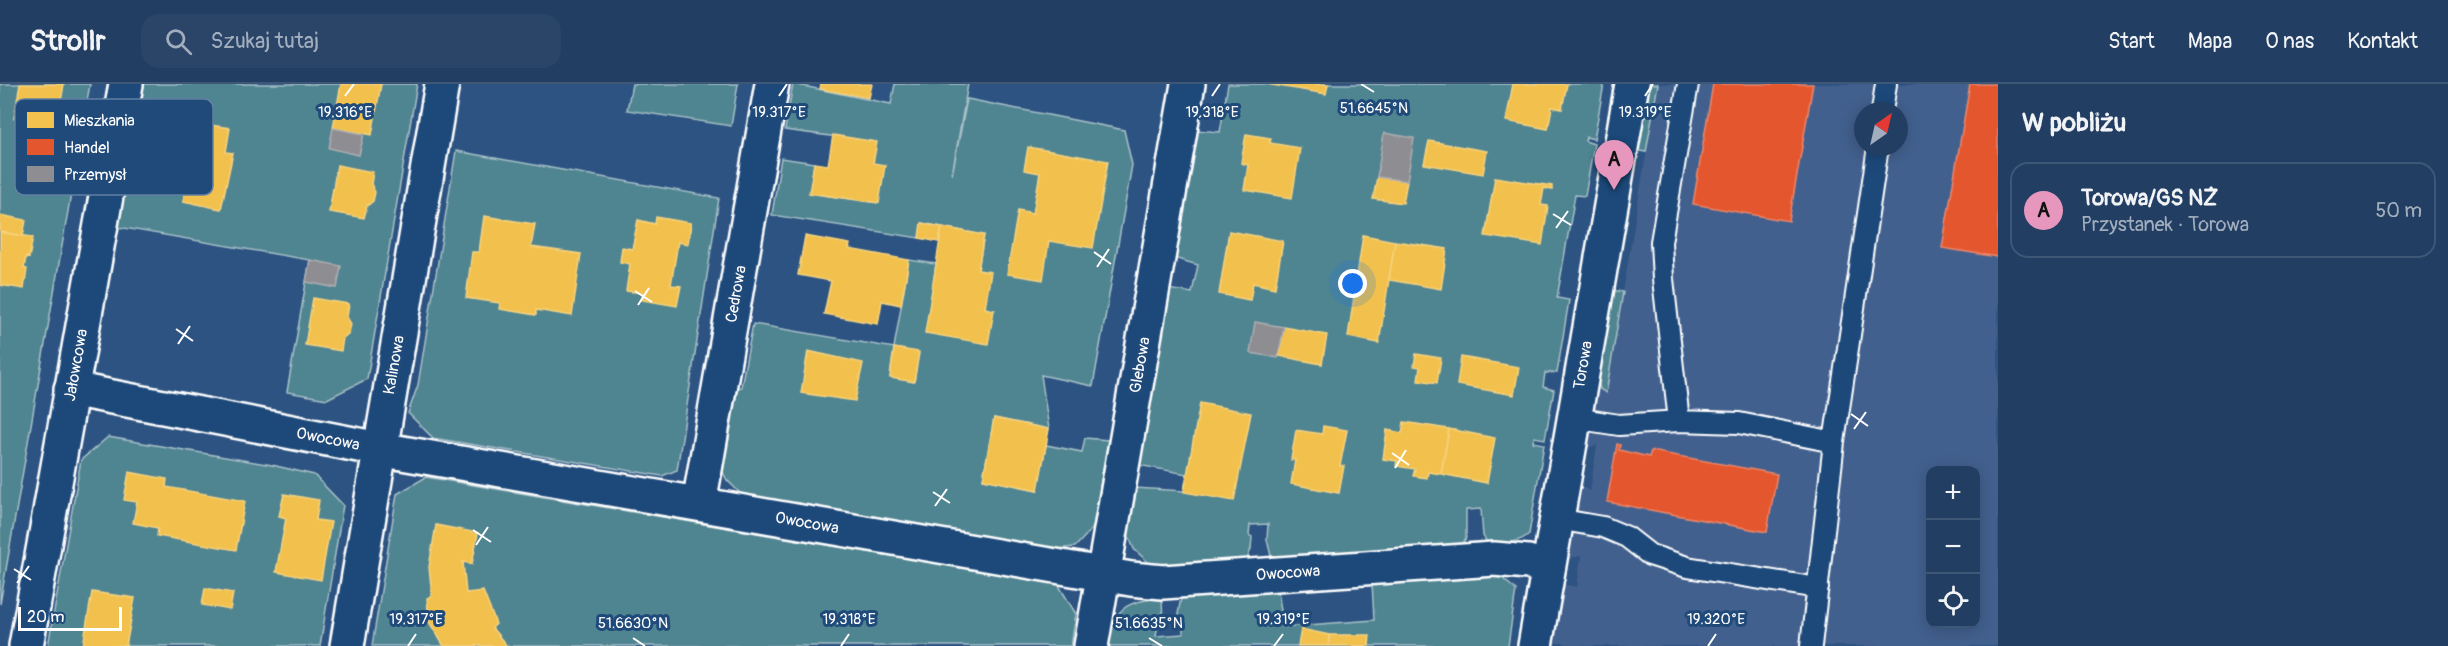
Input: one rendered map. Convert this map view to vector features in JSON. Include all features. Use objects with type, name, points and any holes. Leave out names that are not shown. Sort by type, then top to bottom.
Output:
[{"type":"street","name":"Jałowcowa","points":[[123,99],[126,84]]},
{"type":"street","name":"Kalinowa","points":[[347,646],[442,84]]},
{"type":"street","name":"Cedrowa","points":[[699,504],[772,84]]},
{"type":"street","name":"Glebowa","points":[[1091,646],[1188,84]]},
{"type":"street","name":"Torowa","points":[[1535,646],[1632,84]]},
{"type":"street","name":"Jałowcowa","points":[[26,646],[106,195]]},
{"type":"street","name":"Owocowa","points":[[71,389],[379,449],[1103,575],[1163,582],[1494,559],[1528,562],[1548,568]]},
{"type":"lane","points":[[1679,421],[1661,242],[1688,84]]},
{"type":"lane","points":[[1883,102],[1886,84]]},
{"type":"lane","points":[[1811,646],[1834,442],[1877,156]]},
{"type":"lane","points":[[1574,418],[1619,425],[1679,421],[1739,423],[1834,442]]},
{"type":"lane","points":[[1557,519],[1603,526],[1627,537],[1650,555],[1687,567],[1818,588]]},
{"type":"shaded area","points":[[1658,84],[1998,84],[1998,646],[1565,646],[1566,643],[1552,643],[1562,584],[1577,587],[1581,556],[1571,558],[1565,566],[1580,477],[1582,487],[1590,491],[1597,445],[1590,447],[1584,454],[1597,378],[1606,392]]},
{"type":"green space","points":[[0,84],[90,84],[87,99],[15,99],[15,195],[71,195],[0,604]]},
{"type":"green space","points":[[144,84],[417,84],[367,379],[327,399],[287,392],[310,260],[118,227],[124,195],[213,195],[213,99],[141,99]]},
{"type":"green space","points":[[632,84],[738,84],[731,126],[627,110]]},
{"type":"green space","points":[[793,84],[891,104],[895,84],[968,84],[952,175],[967,99],[1124,130],[1132,165],[1093,386],[1041,375],[1049,429],[994,418],[983,479],[1037,490],[1046,445],[1082,452],[1085,438],[1108,440],[1093,528],[1075,547],[1056,549],[743,496],[727,480],[717,461],[728,393],[741,387],[753,324],[894,348],[909,260],[936,264],[926,333],[994,310],[985,308],[978,270],[984,235],[922,223],[919,238],[772,215],[781,158],[814,163],[810,193],[879,203],[873,163],[876,142],[785,130]],"holes":[[[894,348],[919,353],[914,382],[890,377]]]},
{"type":"green space","points":[[1228,84],[1604,84],[1594,139],[1586,137],[1585,141],[1594,144],[1585,196],[1575,195],[1557,298],[1569,300],[1557,373],[1545,373],[1543,387],[1554,390],[1545,439],[1534,437],[1533,442],[1544,444],[1529,534],[1525,537],[1520,540],[1489,545],[1483,536],[1481,509],[1466,510],[1466,538],[1460,547],[1272,560],[1267,540],[1268,524],[1250,525],[1251,549],[1246,562],[1159,566],[1149,563],[1134,549],[1127,532],[1135,488],[1184,491],[1187,474],[1138,465],[1168,289],[1192,293],[1198,265],[1174,258],[1196,130],[1220,132]]},
{"type":"green space","points":[[1647,84],[1658,84],[1646,152],[1636,150]]},
{"type":"green space","points":[[456,151],[719,198],[677,470],[662,476],[433,438],[408,413],[418,385]]},
{"type":"green space","points":[[1612,290],[1623,292],[1606,393],[1600,389],[1597,378]]},
{"type":"green space","points":[[108,437],[272,465],[314,475],[343,505],[320,646],[48,646],[81,460]]},
{"type":"green space","points":[[426,477],[1058,584],[1076,614],[1071,646],[372,646],[397,494]]},
{"type":"green space","points":[[1489,574],[1502,578],[1516,590],[1508,646],[1107,646],[1113,623],[1118,615],[1123,609],[1138,602],[1162,598],[1163,624],[1158,624],[1156,636],[1183,634],[1183,627],[1176,625],[1181,598],[1278,590],[1282,617],[1281,627],[1374,620],[1372,583]]},
{"type":"building: Mieszkania","points":[[20,84],[64,84],[61,99],[17,99]]},
{"type":"building: Mieszkania","points":[[341,84],[381,84],[372,135],[333,128]]},
{"type":"building: Mieszkania","points":[[821,84],[872,84],[869,98],[820,89]]},
{"type":"building: Mieszkania","points":[[1266,84],[1328,84],[1326,94]]},
{"type":"building: Mieszkania","points":[[1513,84],[1567,84],[1562,109],[1552,107],[1548,129],[1506,121]]},
{"type":"building: Mieszkania","points":[[213,125],[230,128],[226,152],[233,153],[221,209],[183,201],[184,195],[213,195]]},
{"type":"building: Mieszkania","points":[[1246,134],[1271,138],[1270,143],[1300,148],[1292,198],[1244,190],[1248,165],[1241,163]]},
{"type":"building: Mieszkania","points":[[833,135],[877,142],[873,163],[885,165],[879,203],[809,193],[814,163],[828,165]]},
{"type":"building: Mieszkania","points":[[1429,141],[1487,151],[1483,174],[1424,164]]},
{"type":"building: Mieszkania","points":[[1028,147],[1108,161],[1093,248],[1049,241],[1043,280],[1007,274],[1018,210],[1033,213],[1040,173],[1024,170]]},
{"type":"building: Mieszkania","points":[[337,165],[373,172],[371,184],[375,192],[373,201],[367,206],[364,218],[329,212]]},
{"type":"building: Mieszkania","points":[[1377,177],[1407,181],[1403,203],[1373,199]]},
{"type":"building: Mieszkania","points":[[1495,177],[1552,186],[1552,190],[1544,188],[1541,205],[1548,206],[1542,245],[1485,236]]},
{"type":"building: Mieszkania","points":[[0,215],[26,220],[23,236],[0,232]]},
{"type":"building: Mieszkania","points":[[484,216],[535,224],[531,247],[581,254],[572,316],[536,310],[536,315],[499,309],[500,303],[466,298],[472,252],[479,252]]},
{"type":"building: Mieszkania","points":[[656,217],[691,223],[688,244],[678,242],[671,285],[681,286],[677,306],[642,300],[643,293],[626,291],[630,264],[620,262],[622,247],[632,249],[638,220],[655,224]]},
{"type":"building: Mieszkania","points":[[921,223],[942,227],[939,242],[919,238]]},
{"type":"building: Mieszkania","points":[[942,227],[984,235],[978,270],[991,272],[985,308],[994,310],[988,344],[925,333]]},
{"type":"building: Mieszkania","points":[[1229,231],[1283,241],[1275,288],[1253,283],[1250,300],[1219,294]]},
{"type":"building: Mieszkania","points":[[0,232],[33,237],[29,258],[26,257],[24,268],[27,269],[24,289],[0,285]]},
{"type":"building: Mieszkania","points":[[1363,235],[1395,241],[1379,343],[1348,337]]},
{"type":"building: Mieszkania","points":[[805,236],[850,244],[849,249],[909,260],[901,305],[882,301],[878,324],[824,314],[831,281],[798,275]]},
{"type":"building: Mieszkania","points":[[1395,241],[1447,249],[1441,289],[1389,280]]},
{"type":"building: Mieszkania","points":[[313,298],[349,304],[347,317],[351,324],[349,333],[343,338],[341,351],[305,345]]},
{"type":"building: Mieszkania","points":[[1284,327],[1327,335],[1322,364],[1279,356]]},
{"type":"building: Mieszkania","points":[[894,348],[919,352],[914,382],[890,378]]},
{"type":"building: Mieszkania","points":[[808,351],[863,363],[855,401],[801,393]]},
{"type":"building: Mieszkania","points":[[1416,354],[1441,358],[1437,383],[1418,380],[1420,367],[1414,366]]},
{"type":"building: Mieszkania","points":[[1461,357],[1519,367],[1514,395],[1457,385]]},
{"type":"building: Mieszkania","points":[[1200,403],[1251,413],[1234,501],[1184,492]]},
{"type":"building: Mieszkania","points":[[994,418],[1049,429],[1038,490],[983,479]]},
{"type":"building: Mieszkania","points":[[1404,422],[1449,429],[1441,474],[1428,472],[1427,478],[1413,476],[1415,469],[1396,466],[1397,461],[1383,459],[1387,430],[1402,433]]},
{"type":"building: Mieszkania","points":[[1323,426],[1347,430],[1340,466],[1344,466],[1339,493],[1291,484],[1295,460],[1291,460],[1296,430],[1322,434]]},
{"type":"building: Mieszkania","points":[[1449,429],[1495,438],[1487,483],[1441,474]]},
{"type":"building: Mieszkania","points":[[129,472],[167,479],[166,487],[245,501],[236,550],[157,536],[158,528],[133,523],[137,502],[124,500]]},
{"type":"building: Mieszkania","points":[[284,494],[319,500],[316,520],[331,522],[321,580],[276,572],[286,518],[279,516]]},
{"type":"building: Mieszkania","points":[[436,525],[478,533],[472,564],[463,562],[466,593],[483,591],[496,624],[492,628],[507,646],[444,646],[429,622],[427,598],[432,596],[429,567]]},
{"type":"building: Mieszkania","points":[[205,588],[233,593],[230,610],[202,605]]},
{"type":"building: Mieszkania","points":[[92,592],[135,598],[126,646],[83,646]]},
{"type":"building: Mieszkania","points":[[1301,629],[1330,635],[1328,646],[1298,646]]},
{"type":"building: Mieszkania","points":[[1330,635],[1370,635],[1369,646],[1328,646]]},
{"type":"building: Handel","points":[[1713,84],[1813,84],[1789,221],[1693,204]]},
{"type":"building: Handel","points":[[1970,84],[1998,84],[1998,257],[1942,248]]},
{"type":"building: Handel","points":[[1617,444],[1620,445],[1619,450],[1649,457],[1651,451],[1777,474],[1767,532],[1607,502]]},
{"type":"building: Przemysł","points":[[333,128],[364,134],[359,155],[329,148]]},
{"type":"building: Przemysł","points":[[1384,133],[1414,138],[1407,181],[1377,177]]},
{"type":"building: Przemysł","points":[[310,260],[341,266],[337,288],[306,282]]},
{"type":"building: Przemysł","points":[[1255,322],[1284,327],[1278,358],[1250,353]]},
{"type":"place","name":"Torowa/GS NŻ","points":[[1614,190]]}]
